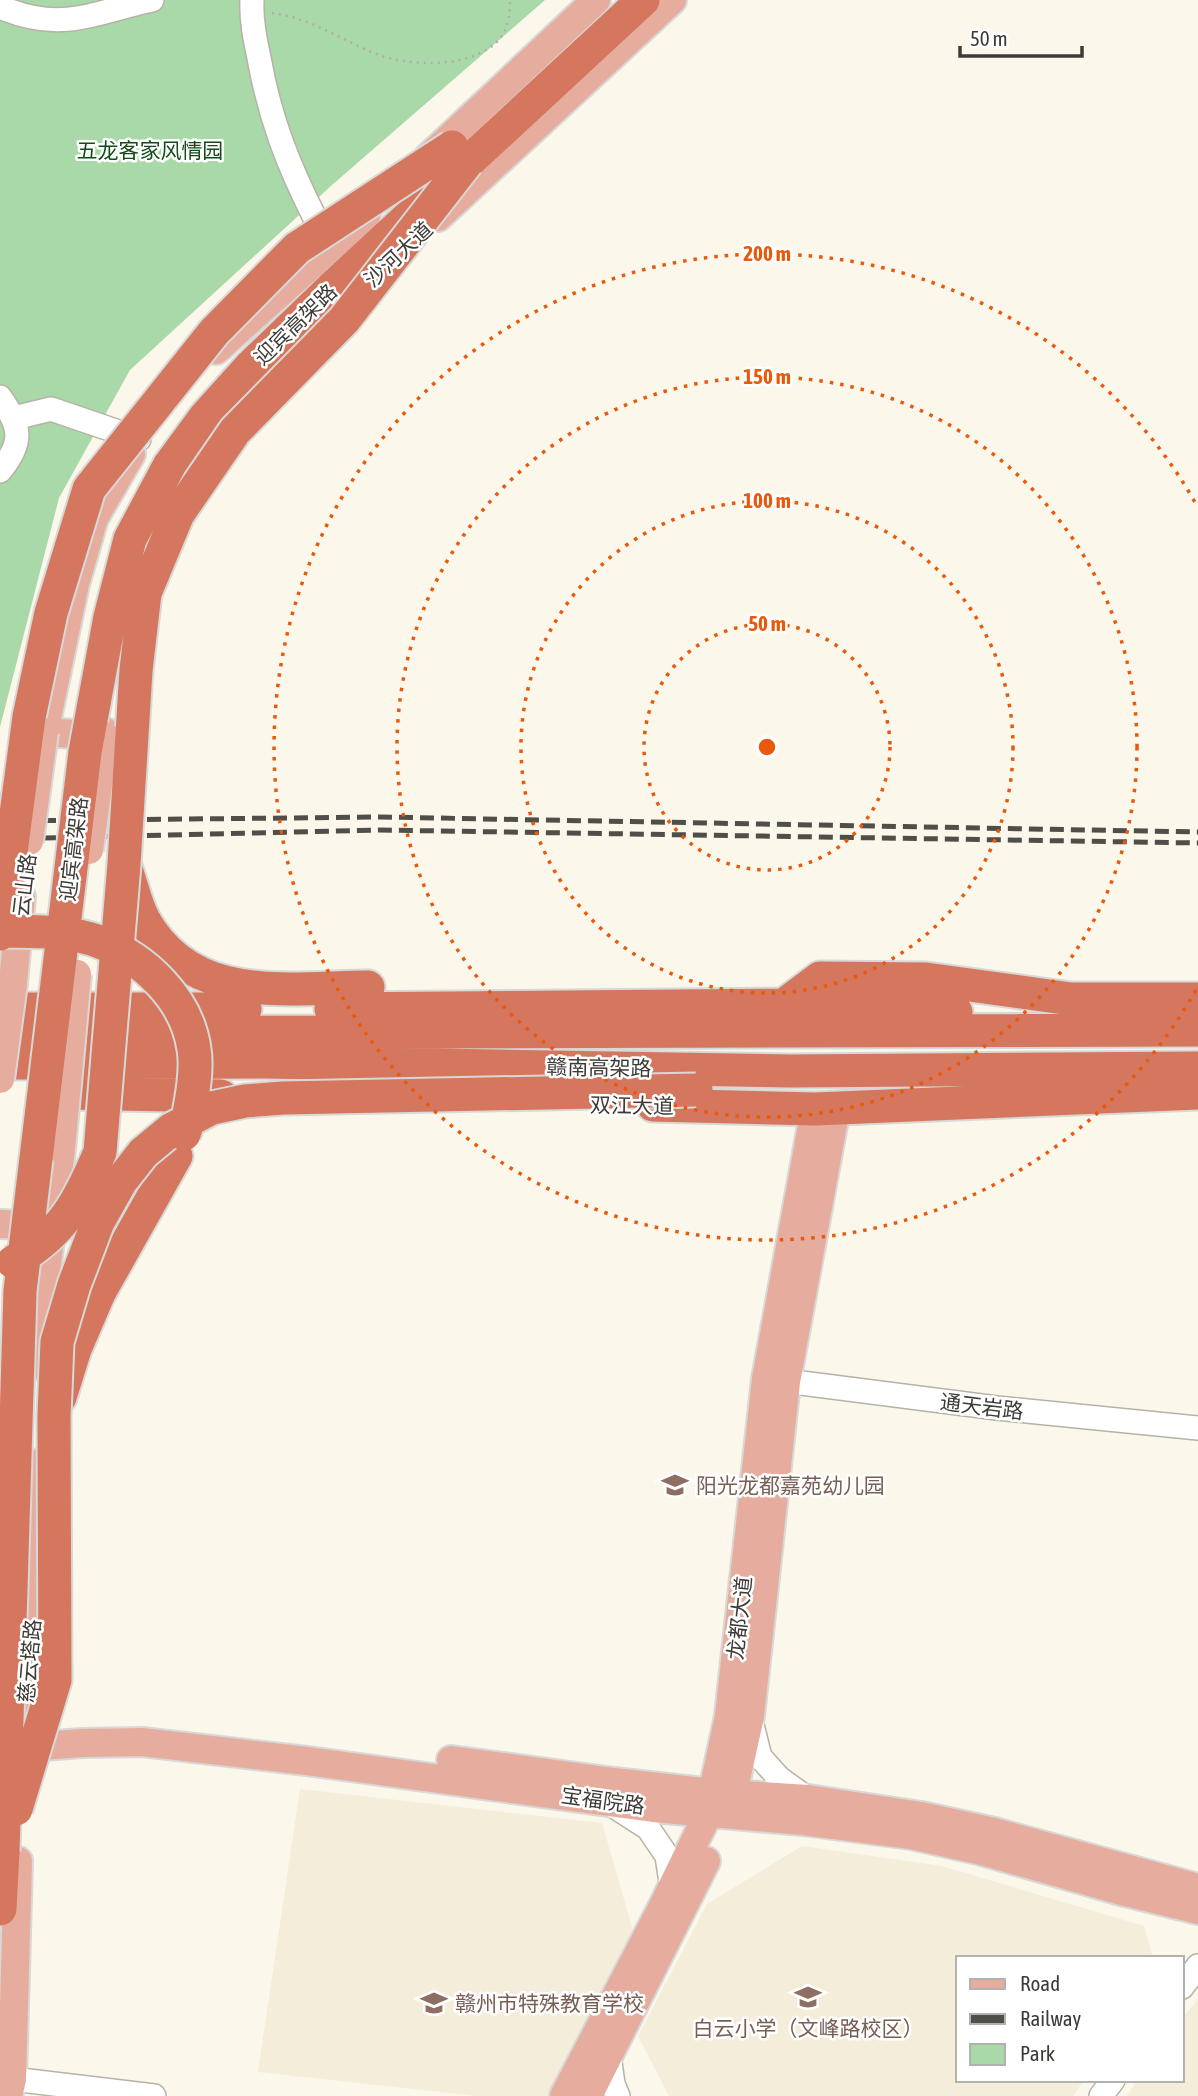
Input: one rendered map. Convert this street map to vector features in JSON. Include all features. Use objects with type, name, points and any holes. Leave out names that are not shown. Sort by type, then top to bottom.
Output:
[{"type":"highway","name":"迎宾高架路","points":[[0,1909],[20,1291],[85,752],[110,617],[130,539],[169,466],[205,417],[250,367],[613,0]]},
{"type":"highway","name":"迎宾高架路","points":[[0,1352],[2,1289],[89,616],[116,533],[154,452],[189,406],[290,303],[643,0]]},
{"type":"highway","points":[[0,1269],[36,1248],[64,1223],[84,1191],[100,1152],[124,863],[136,670],[145,593],[178,514],[235,431],[344,320],[460,155]]},
{"type":"highway","points":[[54,1416],[75,1349],[99,1293],[176,1156],[186,1128],[194,1087],[194,1049],[185,1020],[171,995],[149,970],[131,956],[99,941],[71,934],[0,933],[9,899],[29,717],[51,613],[89,489],[214,332],[297,248],[460,155]]},
{"type":"highway","points":[[124,863],[144,919],[164,945],[180,963],[205,977],[230,985],[270,988],[691,983],[785,1005]]},
{"type":"highway","points":[[785,1005],[820,978],[926,979],[1071,999],[1198,999]]},
{"type":"highway","points":[[7,996],[319,1009],[785,1005],[933,1008],[1058,1031]]},
{"type":"highway","name":"赣南高架路","points":[[0,1033],[1198,1030]]},
{"type":"highway","name":"赣南高架路","points":[[0,1063],[265,1062],[791,1071],[1198,1068]]},
{"type":"highway","points":[[3,1851],[55,1681],[54,1416],[57,1342],[74,1285],[98,1222],[121,1181],[143,1153],[172,1129],[212,1108],[244,1101],[696,1090],[791,1071]]},
{"type":"highway","name":"双江大道","points":[[66,1093],[825,1108],[1198,1093]]},
{"type":"main road","points":[[105,736],[44,732],[75,584],[94,518],[139,439],[215,351],[360,222],[596,0]]},
{"type":"main road","name":"沙河大道","points":[[66,1093],[83,901],[105,736],[128,595],[159,508],[209,439],[238,405],[672,0]]},
{"type":"main road","name":"云山路","points":[[0,1079],[7,996],[9,899],[44,732]]},
{"type":"main road","points":[[0,1224],[52,1226],[66,1093]]},
{"type":"main road","name":"龙都大道","points":[[564,2096],[671,1889],[720,1804],[729,1716],[776,1380],[825,1108]]},
{"type":"main road","name":"慈云塔路","points":[[10,2088],[11,1739],[34,1604],[45,1280],[52,1226]]},
{"type":"main road","name":"龙都大道","points":[[589,2096],[679,1920],[750,1716],[776,1380]]},
{"type":"main road","name":"宝福院路","points":[[11,1739],[81,1726],[142,1725],[720,1804],[803,1821],[911,1835],[982,1851],[1198,1910]]},
{"type":"main road","name":"宝福院路","points":[[11,1739],[82,1743],[142,1742],[346,1766],[607,1802],[720,1804],[808,1799],[921,1816],[994,1832],[1198,1888]]},
{"type":"street","points":[[0,7],[24,17],[45,20],[77,19],[152,0]]},
{"type":"street","points":[[252,5],[263,81],[280,144],[316,220]]},
{"type":"street","points":[[0,397],[14,418],[18,440],[10,459],[0,471]]},
{"type":"street","points":[[14,418],[51,409],[139,439]]},
{"type":"street","name":"通天岩路","points":[[776,1380],[997,1408],[1198,1428]]},
{"type":"street","points":[[750,1716],[760,1757],[779,1778],[808,1799]]},
{"type":"street","points":[[607,1802],[648,1828],[667,1856],[671,1889]]},
{"type":"street","points":[[1184,1984],[1198,1966]]},
{"type":"street","points":[[609,2055],[613,2084],[618,2096]]},
{"type":"street","points":[[10,2088],[154,2096]]},
{"type":"path","points":[[252,5],[317,25],[383,57],[412,63],[467,60],[490,48],[503,37],[510,18],[510,0]]},
{"type":"shaded area","name":"赣州市特殊教育学校","points":[[300,1789],[602,1823],[634,1934],[551,2096],[477,2096],[258,2072]]},
{"type":"shaded area","name":"白云小学（文峰路校区）","points":[[802,1846],[942,1866],[1144,1926],[1152,1956],[956,1956],[956,2082],[1083,2082],[1073,2096],[669,2096],[638,2036],[707,1904]]},
{"type":"shaded area","points":[[1198,1998],[1198,2096],[1126,2096],[1136,2082],[1184,2082],[1184,2016]]},
{"type":"green space","name":"五龙客家风情园","points":[[0,0],[545,0],[332,185],[130,370],[59,498],[0,727]]},
{"type":"railway","points":[[0,821],[380,817],[1198,832]]},
{"type":"railway","points":[[0,839],[379,830],[1198,843]]},
{"type":"place","name":"阳光龙都嘉苑幼儿园","points":[[675,1485]]},
{"type":"place","name":"白云小学（文峰路校区）","points":[[808,1997]]},
{"type":"place","name":"赣州市特殊教育学校","points":[[434,2003]]}]
